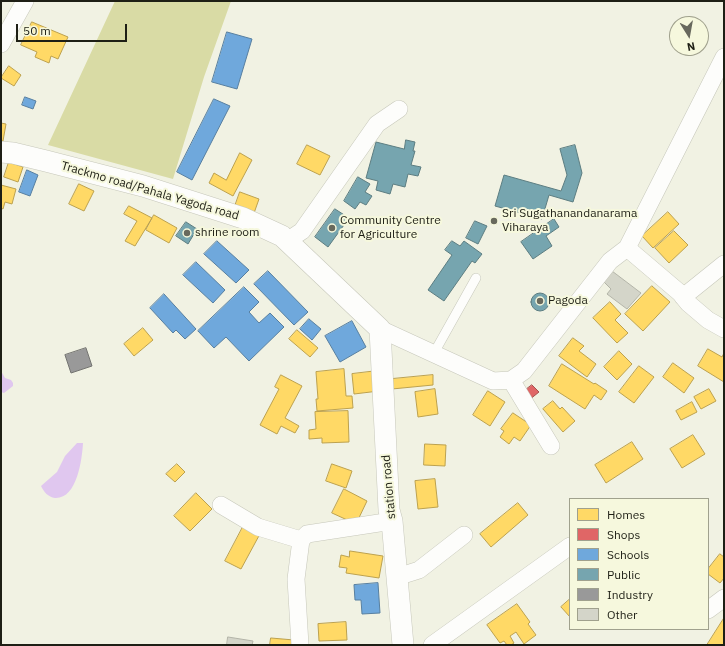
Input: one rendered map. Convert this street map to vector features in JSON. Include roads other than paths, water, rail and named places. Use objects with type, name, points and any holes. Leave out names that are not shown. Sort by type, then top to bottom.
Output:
[{"type":"street","points":[[1,44],[24,1]]},
{"type":"street","points":[[380,329],[493,381],[511,380],[524,371],[610,261],[628,248],[724,57]]},
{"type":"street","points":[[287,241],[302,231],[377,124],[399,109]]},
{"type":"street","name":"Trackmo road/Pahala Yagoda road","points":[[1,152],[13,153],[143,186],[243,218],[282,236],[380,329]]},
{"type":"street","points":[[628,248],[708,320],[724,329]]},
{"type":"street","points":[[683,297],[724,264]]},
{"type":"street","name":"station road","points":[[380,329],[389,510],[392,522],[403,645]]},
{"type":"street","points":[[511,380],[551,446]]},
{"type":"street","points":[[221,505],[258,527],[301,540]]},
{"type":"street","points":[[300,645],[296,579],[301,540],[306,534],[392,522]]},
{"type":"street","points":[[397,577],[419,570],[464,535]]},
{"type":"street","points":[[432,645],[569,547]]},
{"type":"street","points":[[709,609],[724,598]]},
{"type":"lane","points":[[434,353],[476,278]]},
{"type":"place","name":"Sri Sugathanandanarama Viharaya","points":[[494,221]]},
{"type":"place","name":"Community Centre for Agriculture","points":[[332,228]]},
{"type":"place","name":"shrine room","points":[[187,233]]},
{"type":"place","name":"Pagoda","points":[[540,301]]}]
